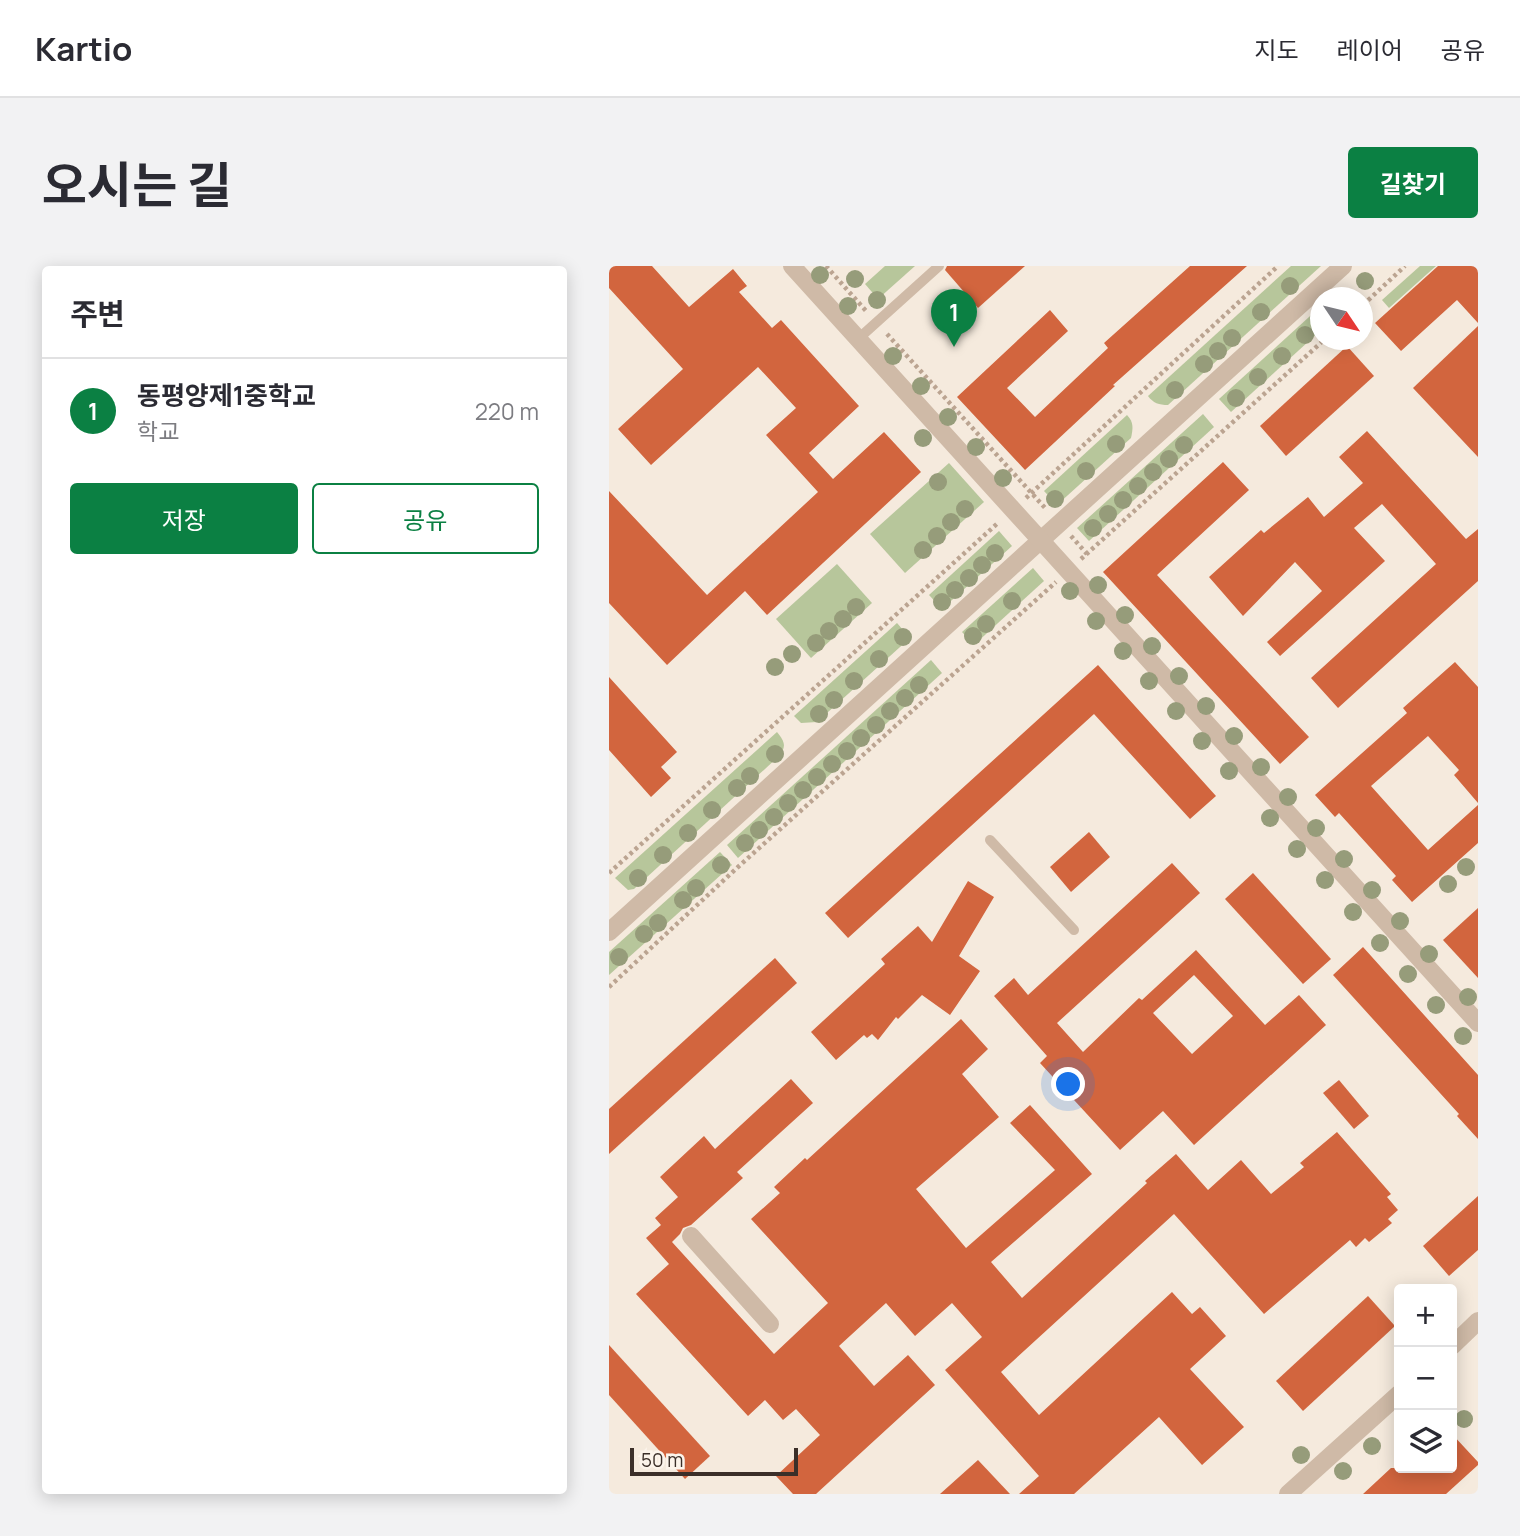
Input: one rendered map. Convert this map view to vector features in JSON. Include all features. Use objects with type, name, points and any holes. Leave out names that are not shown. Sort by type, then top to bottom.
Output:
[{"type":"street","points":[[792,266],[1478,1023]]},
{"type":"street","points":[[609,932],[1343,266]]},
{"type":"street","points":[[691,1236],[770,1324]]},
{"type":"street","points":[[1457,1341],[1478,1321]]},
{"type":"street","points":[[1288,1494],[1394,1399]]},
{"type":"lane","points":[[858,339],[939,266]]},
{"type":"lane","points":[[990,840],[1074,930]]},
{"type":"path","points":[[826,266],[1087,554]]},
{"type":"path","points":[[609,873],[1032,493],[1278,266]]},
{"type":"path","points":[[1373,296],[1405,266]]},
{"type":"path","points":[[609,987],[738,867],[1314,350]]},
{"type":"green space","points":[[885,266],[915,266],[878,299],[865,284]]},
{"type":"green space","points":[[1291,266],[1321,266],[1168,405],[1157,403],[1148,396]]},
{"type":"green space","points":[[1420,266],[1436,266],[1389,308],[1382,300]]},
{"type":"green space","points":[[1310,316],[1310,340],[1231,412],[1219,399]]},
{"type":"green space","points":[[1203,414],[1214,427],[1089,541],[1077,528]]},
{"type":"green space","points":[[1127,415],[1131,420],[1131,438],[1057,505],[1044,491]]},
{"type":"green space","points":[[949,463],[984,502],[905,573],[870,534]]},
{"type":"green space","points":[[999,531],[1012,546],[942,609],[929,595]]},
{"type":"green space","points":[[837,564],[872,603],[811,658],[776,619]]},
{"type":"green space","points":[[1033,568],[1044,581],[974,645],[962,632]]},
{"type":"green space","points":[[897,623],[910,638],[817,722],[801,723],[794,716]]},
{"type":"green space","points":[[931,660],[942,673],[738,858],[727,845]]},
{"type":"green space","points":[[777,732],[784,744],[778,757],[634,889],[628,890],[615,878]]},
{"type":"green space","points":[[720,852],[732,865],[609,975],[609,952]]},
{"type":"building","points":[[609,266],[652,266],[689,307],[733,269],[747,286],[739,292],[772,328],[781,320],[859,406],[809,453],[833,479],[884,432],[921,472],[767,615],[745,591],[667,665],[609,603],[609,491],[707,595],[818,492],[766,435],[796,408],[758,367],[651,465],[618,429],[683,369],[609,288]]},
{"type":"building","points":[[947,266],[1025,266],[978,308],[945,270]]},
{"type":"building","points":[[1190,266],[1247,266],[1113,385],[1115,386],[1025,470],[957,397],[1050,310],[1068,331],[1007,388],[1035,417],[1108,348],[1104,343]]},
{"type":"building","points":[[1438,266],[1478,266],[1478,323],[1457,300],[1401,351],[1375,323]]},
{"type":"building","points":[[1478,326],[1478,457],[1413,388]]},
{"type":"building","points":[[1343,350],[1351,350],[1374,376],[1286,456],[1260,426]]},
{"type":"building","points":[[1367,431],[1466,539],[1478,529],[1478,581],[1338,708],[1311,678],[1436,564],[1382,504],[1354,528],[1385,561],[1280,656],[1267,642],[1322,591],[1295,562],[1243,616],[1209,577],[1261,530],[1264,533],[1308,497],[1324,517],[1363,483],[1339,457]]},
{"type":"building","points":[[1223,462],[1249,490],[1157,575],[1309,737],[1280,764],[1103,572]]},
{"type":"building","points":[[1455,662],[1478,687],[1478,803],[1454,775],[1459,770],[1428,736],[1371,786],[1428,850],[1478,805],[1478,843],[1412,902],[1392,880],[1396,876],[1339,813],[1335,817],[1315,795],[1407,713],[1403,708]]},
{"type":"building","points":[[1098,665],[1216,796],[1190,819],[1094,714],[848,938],[825,913]]},
{"type":"building","points":[[609,677],[677,752],[661,767],[671,778],[651,797],[609,750]]},
{"type":"building","points":[[1089,832],[1110,857],[1071,892],[1050,867]]},
{"type":"building","points":[[1172,863],[1200,893],[1057,1023],[1083,1052],[1139,998],[1142,1000],[1196,950],[1265,1025],[1299,995],[1326,1025],[1194,1145],[1163,1111],[1120,1150],[1040,1063],[1047,1056],[994,996],[1014,978],[1028,995]],"holes":[[[1194,975],[1233,1016],[1192,1054],[1153,1013]]]},
{"type":"building","points":[[1253,873],[1331,959],[1303,984],[1225,899]]},
{"type":"building","points":[[968,881],[994,897],[959,956],[980,971],[950,1015],[922,995],[898,1019],[896,1017],[878,1040],[872,1034],[867,1038],[864,1035],[836,1060],[811,1032],[885,964],[881,959],[918,926],[932,942]]},
{"type":"building","points":[[1478,908],[1478,978],[1443,940]]},
{"type":"building","points":[[1363,947],[1478,1075],[1478,1139],[1457,1116],[1459,1114],[1333,975]]},
{"type":"building","points":[[775,958],[797,983],[609,1154],[609,1109]]},
{"type":"building","points":[[961,1019],[988,1049],[962,1074],[999,1117],[916,1189],[966,1248],[1055,1170],[1010,1123],[1030,1105],[1092,1174],[991,1262],[1022,1298],[1176,1154],[1208,1190],[1241,1160],[1271,1194],[1304,1167],[1300,1163],[1337,1132],[1391,1194],[1387,1197],[1398,1210],[1388,1219],[1392,1223],[1369,1242],[1365,1238],[1356,1247],[1350,1240],[1264,1314],[1174,1214],[1001,1372],[1039,1415],[1172,1292],[1192,1314],[1200,1307],[1226,1336],[1190,1369],[1244,1427],[1202,1465],[1159,1417],[1074,1494],[1019,1494],[1039,1476],[945,1370],[982,1337],[952,1303],[915,1336],[886,1303],[839,1346],[874,1386],[908,1355],[935,1385],[816,1494],[793,1494],[776,1476],[820,1435],[796,1409],[783,1420],[765,1400],[748,1416],[636,1294],[669,1264],[646,1238],[661,1225],[655,1218],[678,1197],[660,1177],[704,1136],[715,1149],[791,1079],[813,1103],[737,1172],[743,1178],[691,1225],[683,1228],[672,1242],[774,1354],[828,1303],[751,1219],[780,1193],[774,1187]]},
{"type":"building","points":[[1339,1080],[1369,1116],[1354,1129],[1323,1093]]},
{"type":"building","points":[[1478,1196],[1478,1250],[1449,1276],[1423,1246]]},
{"type":"building","points":[[1368,1296],[1394,1325],[1303,1411],[1276,1381]]},
{"type":"building","points":[[609,1345],[710,1456],[685,1479],[609,1395]]},
{"type":"building","points":[[1457,1439],[1478,1462],[1478,1465],[1446,1494],[1363,1494],[1394,1468],[1394,1473],[1457,1473]]},
{"type":"building","points":[[978,1460],[1010,1494],[940,1494]]},
{"type":"place","name":"동평양제1중학교","points":[[954,347]]}]
